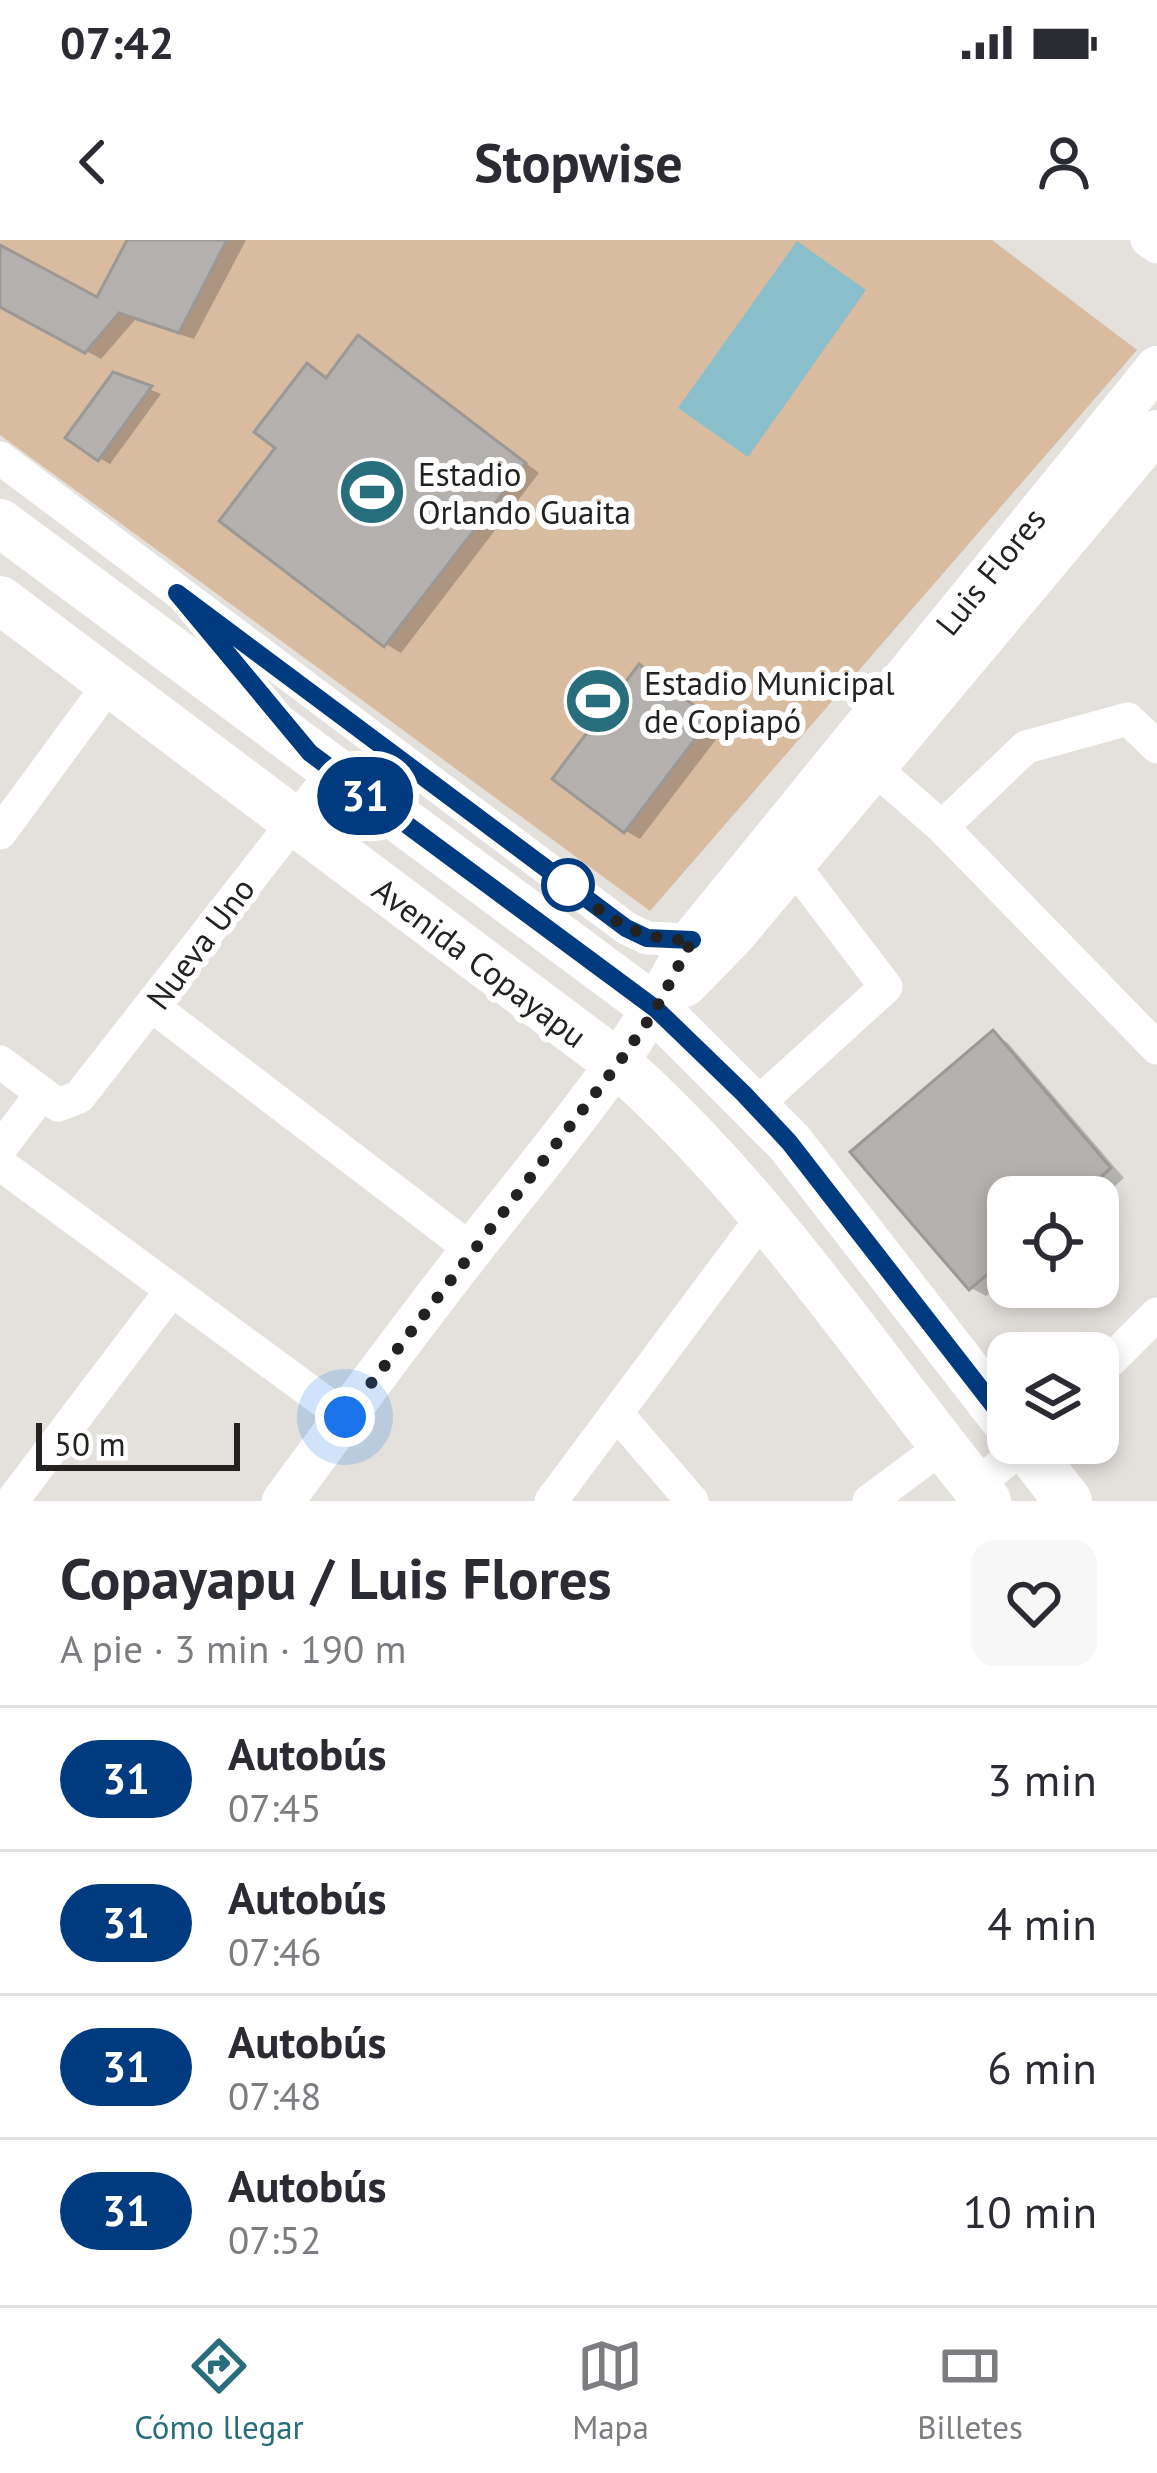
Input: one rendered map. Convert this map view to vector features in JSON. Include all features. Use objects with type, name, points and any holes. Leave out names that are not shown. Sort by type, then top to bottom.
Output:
[{"type":"highway","name":"Avenida Copayapu","points":[[0,523],[656,1009],[755,1106],[823,1185],[987,1395]]},
{"type":"highway","name":"Avenida Copayapu","points":[[0,600],[618,1064],[675,1114],[765,1214],[981,1493]]},
{"type":"highway","name":"Avenida Copayapu","points":[[1040,1464],[1068,1501]]},
{"type":"main road","name":"Luis Flores","points":[[656,1009],[685,987],[794,866],[862,758],[1157,367]]},
{"type":"main road","name":"Luis Flores","points":[[283,1501],[618,1064],[656,1009],[692,940],[1157,431]]},
{"type":"street","points":[[1147,240],[1157,247]]},
{"type":"street","name":"Avenida Copayapu","points":[[0,458],[626,928],[647,938],[692,940]]},
{"type":"street","name":"Avenida Copayapu","points":[[177,593],[321,762]]},
{"type":"street","points":[[0,832],[110,682]]},
{"type":"street","points":[[942,827],[1026,747],[1127,719],[1157,747]]},
{"type":"street","points":[[862,758],[942,827],[1157,1048]]},
{"type":"street","name":"Nueva Uno","points":[[0,1149],[50,1099],[79,1097],[292,822],[321,762]]},
{"type":"street","points":[[755,1106],[886,987],[794,866]]},
{"type":"street","points":[[152,1006],[472,1250]]},
{"type":"street","points":[[0,1062],[50,1099]]},
{"type":"street","points":[[0,1164],[345,1417]]},
{"type":"street","points":[[551,1501],[765,1214]]},
{"type":"street","points":[[12,1501],[171,1291]]},
{"type":"street","points":[[1119,1352],[1157,1314]]},
{"type":"street","points":[[618,1415],[692,1501]]},
{"type":"street","points":[[868,1501],[942,1447]]},
{"type":"street","points":[[981,1493],[1002,1464]]},
{"type":"shaded area","name":"Estadio Municipal de Copiapó","points":[[0,240],[992,240],[1137,350],[650,911],[0,435]]},
{"type":"water","points":[[797,241],[866,290],[748,457],[678,408]]},
{"type":"building","points":[[127,240],[227,240],[179,333],[119,313],[85,353],[0,307],[0,245],[97,297]]},
{"type":"building","name":"Estadio Orlando Guaita","points":[[358,335],[526,463],[384,647],[219,521],[275,448],[254,432],[307,363],[326,378]]},
{"type":"building","points":[[113,372],[152,386],[98,461],[65,438]]},
{"type":"building","points":[[639,664],[711,718],[624,833],[552,779]]},
{"type":"building","points":[[993,1030],[1111,1168],[1102,1176],[987,1176],[987,1275],[969,1290],[850,1152]]},
{"type":"bus line","name":"31","points":[[692,940],[647,938],[626,928],[177,593],[310,753],[656,1009],[744,1094],[789,1142],[987,1397]]},
{"type":"place","name":"Estadio Orlando Guaita","points":[[372,492]]},
{"type":"place","name":"Estadio Municipal de Copiapó","points":[[598,701]]},
{"type":"route","points":[[345,1417],[618,1064],[656,1009],[692,940],[647,938],[626,928],[551,872],[568,885]]}]
